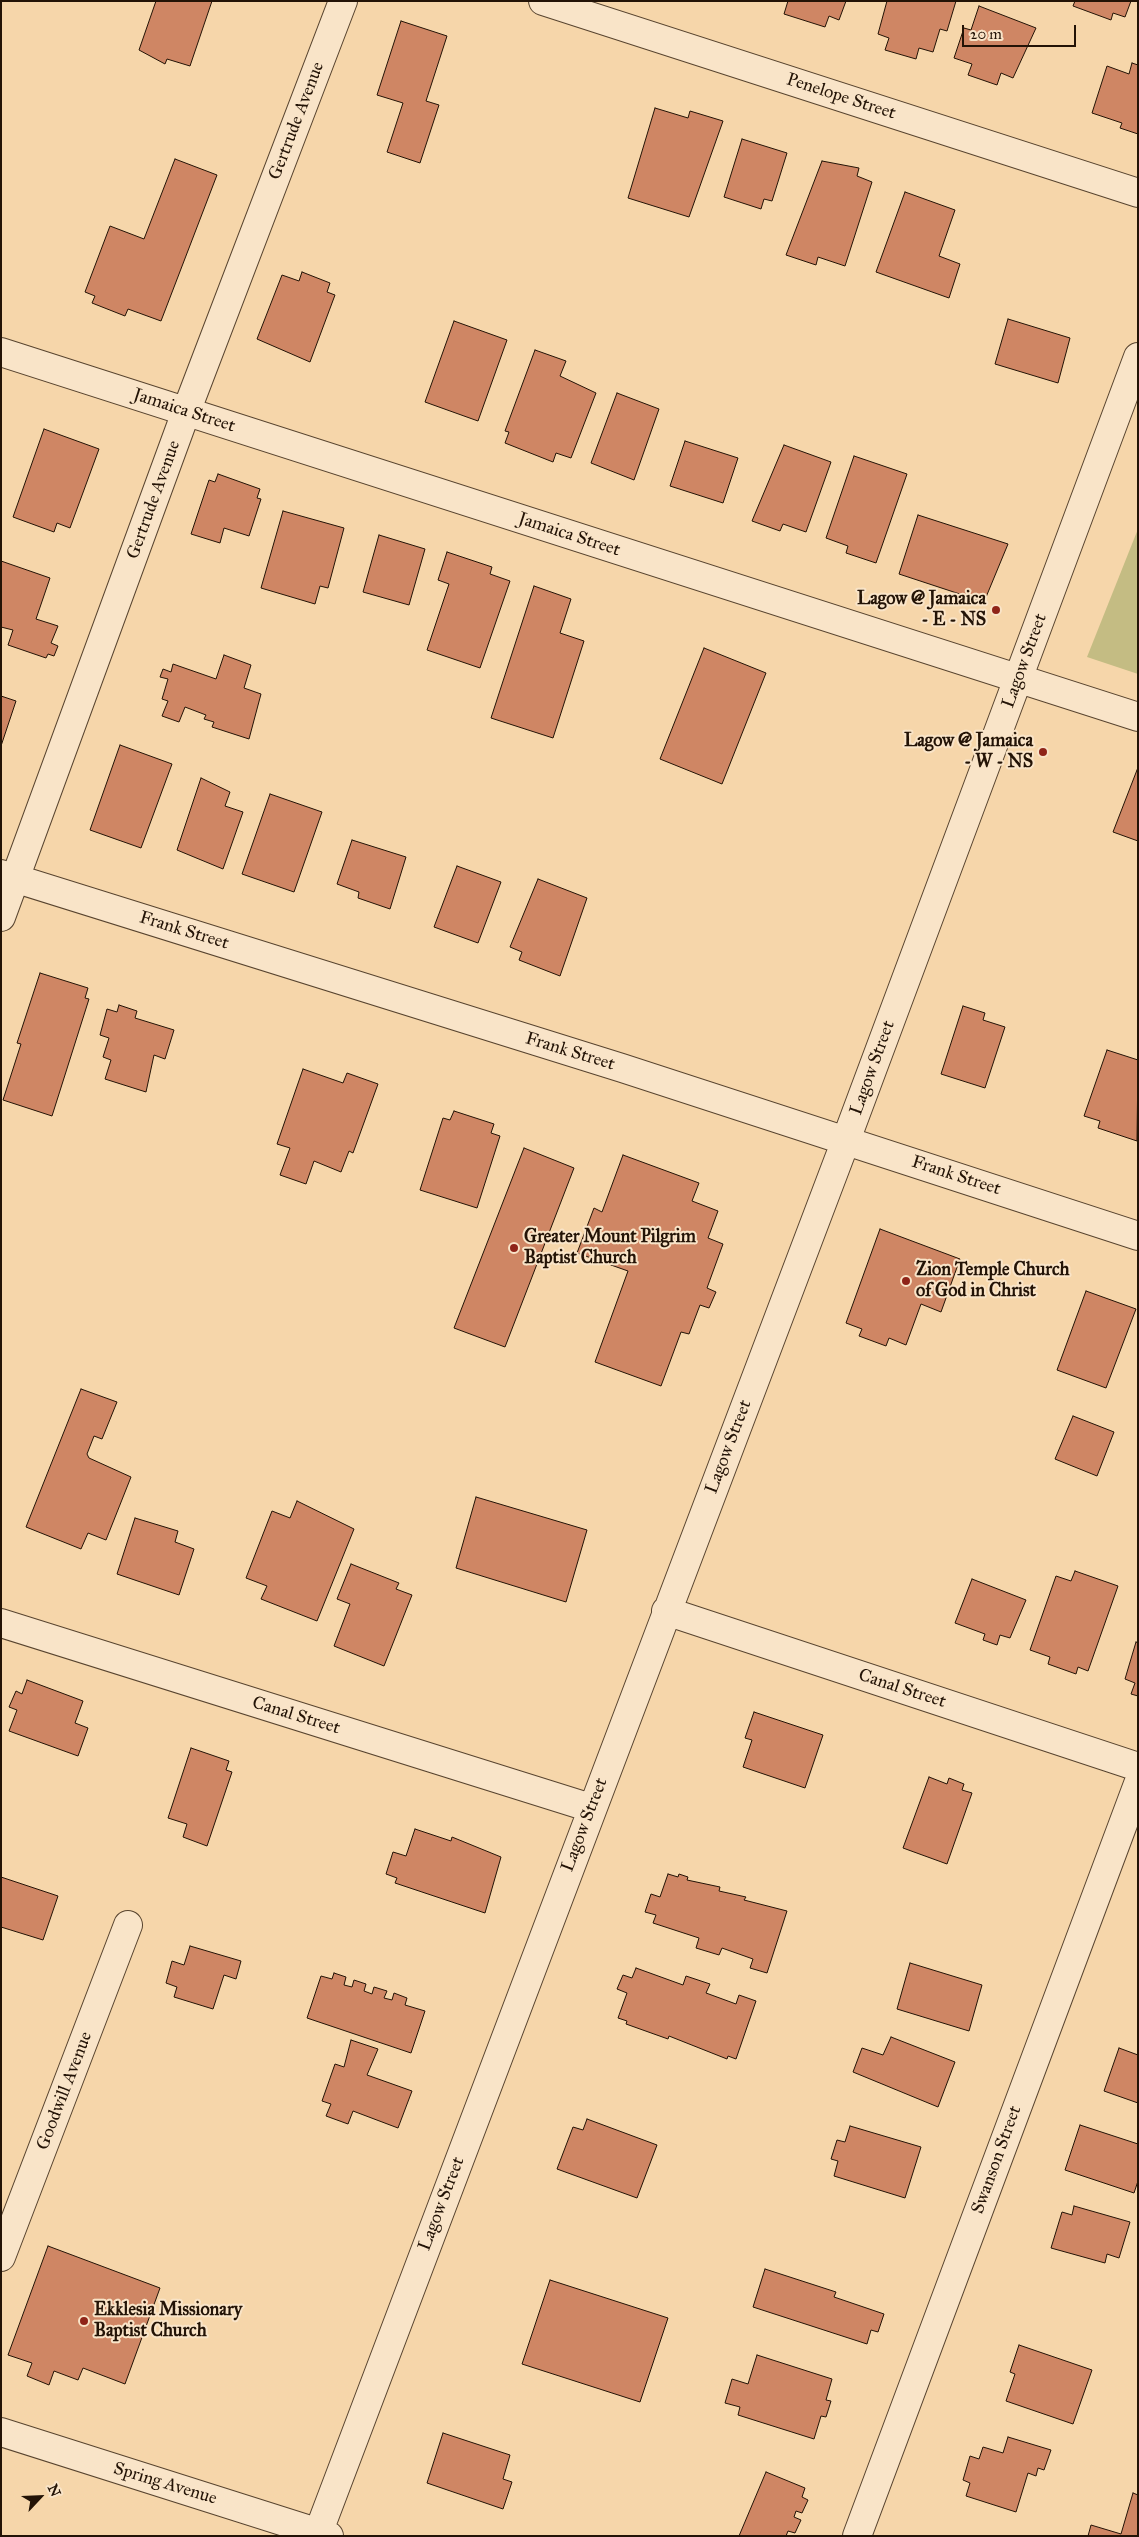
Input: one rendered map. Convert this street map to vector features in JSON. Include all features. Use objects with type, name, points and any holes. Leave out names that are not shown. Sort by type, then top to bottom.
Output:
[{"type":"street","name":"Gertrude Avenue","points":[[1,916],[9,876],[342,1]]},
{"type":"street","name":"Penelope Street","points":[[543,1],[1138,193]]},
{"type":"street","name":"Jamaica Street","points":[[1,352],[1138,717]]},
{"type":"street","name":"Lagow Street","points":[[321,2534],[591,1808],[846,1140],[1018,678],[1128,413],[1138,357]]},
{"type":"street","name":"Frank Street","points":[[9,876],[846,1140],[1138,1236]]},
{"type":"street","name":"Canal Street","points":[[666,1611],[1138,1767]]},
{"type":"street","name":"Canal Street","points":[[1,1623],[591,1808]]},
{"type":"street","name":"Swanson Street","points":[[857,2536],[1138,1784]]},
{"type":"street","name":"Goodwill Avenue","points":[[1,2256],[128,1925]]},
{"type":"street","name":"Spring Avenue","points":[[1,2432],[321,2534]]},
{"type":"shaded area","points":[[1138,529],[1138,674],[1087,657]]},
{"type":"building","points":[[156,1],[212,1],[190,66],[167,59],[165,64],[139,50]]},
{"type":"building","points":[[788,1],[846,1],[839,20],[829,16],[825,27],[784,14]]},
{"type":"building","points":[[887,1],[956,1],[947,31],[940,29],[933,52],[919,48],[916,59],[885,50],[889,38],[878,34]]},
{"type":"building","points":[[1075,1],[1131,1],[1125,17],[1113,13],[1111,20],[1073,6]]},
{"type":"building","points":[[979,6],[1036,28],[1013,78],[1001,73],[997,85],[968,75],[972,64],[954,58],[964,28],[971,30]]},
{"type":"building","points":[[401,21],[447,36],[426,101],[439,105],[420,163],[387,152],[403,103],[377,95]]},
{"type":"building","points":[[1132,63],[1138,65],[1138,134],[1120,128],[1122,123],[1092,113],[1107,66],[1129,74]]},
{"type":"building","points":[[655,108],[688,118],[690,111],[723,121],[689,217],[628,198]]},
{"type":"building","points":[[742,139],[787,153],[772,201],[764,199],[761,209],[724,197]]},
{"type":"building","points":[[175,159],[217,175],[161,321],[128,309],[125,316],[92,303],[95,296],[85,292],[110,226],[144,239]]},
{"type":"building","points":[[822,161],[859,168],[857,176],[872,182],[845,266],[818,257],[816,265],[786,255]]},
{"type":"building","points":[[905,192],[955,210],[939,256],[960,264],[949,298],[876,272]]},
{"type":"building","points":[[302,272],[330,283],[327,292],[335,295],[310,362],[257,339],[282,275],[299,281]]},
{"type":"building","points":[[1008,319],[1070,338],[1058,383],[995,364]]},
{"type":"building","points":[[454,321],[507,340],[478,421],[425,402]]},
{"type":"building","points":[[535,350],[566,361],[560,376],[596,393],[571,458],[556,453],[553,462],[505,443],[509,432],[505,431]]},
{"type":"building","points":[[617,393],[659,409],[634,480],[591,463]]},
{"type":"building","points":[[44,429],[99,449],[70,528],[57,523],[54,532],[13,517]]},
{"type":"building","points":[[685,441],[738,458],[723,503],[670,486]]},
{"type":"building","points":[[784,445],[831,462],[806,532],[783,524],[780,531],[752,521]]},
{"type":"building","points":[[854,456],[907,474],[876,563],[846,553],[848,546],[826,538]]},
{"type":"building","points":[[218,474],[260,489],[257,498],[261,499],[249,536],[224,528],[220,543],[191,534],[209,480],[215,482]]},
{"type":"building","points":[[283,511],[344,528],[328,588],[320,586],[315,604],[261,588]]},
{"type":"building","points":[[918,515],[1008,544],[984,602],[899,574]]},
{"type":"building","points":[[379,535],[425,549],[409,605],[363,592]]},
{"type":"building","points":[[447,552],[492,567],[490,574],[510,581],[480,668],[427,650],[449,584],[438,580]]},
{"type":"building","points":[[1,561],[50,578],[36,619],[58,626],[51,643],[58,646],[54,656],[48,654],[46,658],[8,645],[13,630],[1,627]]},
{"type":"building","points":[[534,586],[571,599],[560,633],[584,641],[553,738],[491,718]]},
{"type":"building","points":[[704,648],[766,673],[722,784],[660,759]]},
{"type":"building","points":[[224,655],[251,665],[244,688],[261,694],[249,739],[212,727],[214,722],[204,719],[206,715],[185,707],[179,722],[162,716],[168,701],[162,699],[168,679],[160,677],[163,669],[171,672],[173,664],[216,679]]},
{"type":"building","points":[[1,696],[16,701],[1,746]]},
{"type":"building","points":[[120,745],[172,764],[141,848],[90,830]]},
{"type":"building","points":[[1138,770],[1138,841],[1113,832]]},
{"type":"building","points":[[201,778],[230,792],[225,806],[243,812],[223,869],[177,850]]},
{"type":"building","points":[[270,794],[322,812],[294,892],[242,874]]},
{"type":"building","points":[[352,840],[406,857],[390,909],[358,898],[359,892],[337,884]]},
{"type":"building","points":[[457,866],[501,882],[478,943],[434,927]]},
{"type":"building","points":[[538,879],[587,898],[560,976],[519,960],[522,952],[510,947]]},
{"type":"building","points":[[40,973],[88,988],[85,998],[89,999],[52,1116],[3,1100],[21,1044],[17,1043]]},
{"type":"building","points":[[119,1005],[137,1011],[135,1018],[174,1030],[165,1059],[154,1055],[146,1092],[105,1079],[111,1060],[103,1057],[109,1038],[100,1035],[107,1009],[117,1012]]},
{"type":"building","points":[[963,1006],[985,1013],[983,1020],[1005,1027],[985,1088],[941,1074]]},
{"type":"building","points":[[1107,1050],[1138,1060],[1137,1141],[1098,1128],[1100,1121],[1084,1116]]},
{"type":"building","points":[[303,1069],[343,1083],[347,1073],[378,1084],[353,1153],[349,1151],[341,1172],[314,1161],[306,1184],[280,1175],[290,1148],[277,1144]]},
{"type":"building","points":[[454,1111],[494,1124],[491,1133],[500,1136],[477,1208],[420,1190],[443,1118],[450,1120]]},
{"type":"building","name":"Greater Mount Pilgrim Baptist Church","points":[[524,1148],[574,1168],[505,1347],[454,1328]]},
{"type":"building","points":[[623,1155],[699,1183],[692,1201],[718,1211],[708,1238],[723,1244],[707,1288],[716,1292],[709,1308],[700,1305],[689,1334],[681,1332],[661,1386],[595,1362],[628,1271],[577,1253],[594,1208],[602,1212]]},
{"type":"building","name":"Zion Temple Church of God in Christ","points":[[880,1229],[960,1259],[941,1312],[921,1304],[906,1345],[889,1338],[886,1346],[859,1336],[862,1329],[846,1323]]},
{"type":"building","points":[[1086,1291],[1136,1309],[1106,1388],[1057,1370]]},
{"type":"building","points":[[81,1389],[117,1402],[102,1439],[94,1436],[87,1454],[89,1458],[131,1477],[106,1540],[88,1533],[81,1549],[26,1527]]},
{"type":"building","points":[[1073,1416],[1114,1432],[1097,1476],[1055,1459]]},
{"type":"building","points":[[476,1497],[587,1530],[566,1602],[456,1568]]},
{"type":"building","points":[[297,1501],[354,1529],[317,1621],[261,1599],[267,1586],[246,1578],[272,1511],[290,1518]]},
{"type":"building","points":[[135,1518],[178,1531],[175,1542],[194,1549],[179,1595],[117,1574]]},
{"type":"building","points":[[351,1564],[399,1583],[396,1589],[412,1595],[384,1666],[334,1646],[350,1604],[337,1599]]},
{"type":"building","points":[[1075,1571],[1118,1586],[1088,1671],[1078,1667],[1076,1674],[1048,1664],[1050,1657],[1030,1650],[1056,1576],[1071,1581]]},
{"type":"building","points":[[972,1579],[1026,1600],[1010,1638],[1000,1635],[997,1645],[983,1640],[985,1634],[955,1623]]},
{"type":"building","points":[[1136,1642],[1138,1643],[1138,1696],[1131,1694],[1135,1683],[1125,1679]]},
{"type":"building","points":[[27,1680],[83,1701],[75,1723],[88,1728],[78,1756],[9,1731],[17,1710],[9,1707],[16,1691],[22,1694]]},
{"type":"building","points":[[754,1712],[823,1735],[805,1788],[743,1767],[752,1740],[745,1738]]},
{"type":"building","points":[[191,1748],[229,1761],[226,1770],[232,1772],[207,1846],[183,1837],[187,1824],[168,1818]]},
{"type":"building","points":[[929,1777],[947,1784],[949,1778],[964,1784],[962,1790],[972,1793],[947,1864],[903,1848]]},
{"type":"building","points":[[415,1829],[451,1841],[452,1837],[501,1857],[485,1913],[395,1883],[397,1878],[386,1874],[393,1852],[406,1856]]},
{"type":"building","points":[[668,1874],[678,1877],[679,1874],[688,1877],[687,1880],[720,1887],[719,1891],[746,1897],[744,1900],[787,1911],[767,1973],[750,1968],[753,1959],[722,1948],[719,1955],[696,1948],[699,1938],[653,1923],[656,1915],[645,1912],[651,1894],[660,1897]]},
{"type":"building","points":[[1,1877],[58,1896],[43,1940],[1,1927]]},
{"type":"building","points":[[190,1946],[241,1961],[236,1979],[224,1975],[213,2009],[174,1997],[177,1987],[166,1983],[172,1961],[184,1965]]},
{"type":"building","points":[[910,1963],[982,1985],[969,2031],[897,2009]]},
{"type":"building","points":[[636,1968],[683,1985],[686,1976],[710,1984],[706,1993],[736,2004],[739,1995],[756,2001],[736,2059],[728,2056],[727,2059],[669,2036],[668,2039],[626,2024],[627,2021],[618,2018],[627,1993],[617,1989],[623,1975],[632,1978]]},
{"type":"building","points":[[334,1973],[346,1977],[344,1985],[352,1987],[354,1980],[366,1984],[364,1991],[372,1994],[374,1987],[387,1991],[384,1998],[392,2000],[394,1993],[407,1998],[405,2005],[425,2011],[411,2053],[307,2018],[321,1976],[332,1979]]},
{"type":"building","points":[[891,2037],[955,2062],[938,2107],[853,2072],[862,2048],[883,2055]]},
{"type":"building","points":[[351,2040],[378,2049],[367,2075],[412,2091],[398,2128],[353,2111],[348,2124],[326,2116],[331,2104],[322,2101],[335,2064],[344,2067]]},
{"type":"building","points":[[1119,2048],[1138,2055],[1138,2103],[1104,2091]]},
{"type":"building","points":[[587,2119],[657,2145],[637,2198],[557,2169],[573,2127],[583,2130]]},
{"type":"building","points":[[1080,2125],[1138,2144],[1138,2181],[1134,2193],[1065,2170]]},
{"type":"building","points":[[850,2126],[921,2147],[905,2198],[834,2176],[838,2161],[831,2159],[837,2140],[845,2142]]},
{"type":"building","points":[[1074,2206],[1130,2222],[1119,2258],[1107,2254],[1105,2263],[1051,2248],[1062,2212],[1072,2215]]},
{"type":"building","name":"Ekklesia Missionary Baptist Church","points":[[48,2246],[160,2288],[125,2384],[83,2368],[78,2380],[54,2371],[49,2385],[27,2376],[32,2363],[8,2355]]},
{"type":"building","points":[[765,2269],[836,2292],[834,2297],[884,2314],[878,2332],[871,2330],[867,2344],[753,2307]]},
{"type":"building","points":[[550,2280],[668,2318],[640,2402],[522,2364]]},
{"type":"building","points":[[1019,2345],[1092,2370],[1073,2424],[1006,2401],[1015,2374],[1010,2372]]},
{"type":"building","points":[[757,2355],[832,2379],[826,2400],[831,2401],[826,2417],[821,2416],[814,2439],[738,2415],[740,2407],[725,2403],[732,2379],[748,2384]]},
{"type":"building","points":[[443,2433],[510,2455],[503,2479],[512,2482],[503,2509],[427,2483]]},
{"type":"building","points":[[1008,2437],[1051,2450],[1044,2470],[1038,2468],[1036,2476],[1028,2473],[1016,2512],[966,2496],[970,2483],[963,2480],[970,2456],[979,2459],[983,2447],[1003,2453]]},
{"type":"building","points":[[766,2472],[805,2488],[802,2497],[808,2500],[802,2513],[796,2511],[794,2517],[801,2520],[795,2533],[788,2531],[786,2536],[739,2536]]},
{"type":"building","points":[[1133,2493],[1138,2495],[1138,2536],[1088,2536],[1091,2525],[1121,2534]]},
{"type":"place","name":"Lagow @ Jamaica - E - NS","points":[[996,610]]},
{"type":"place","name":"Lagow @ Jamaica - W - NS","points":[[1043,752]]},
{"type":"place","name":"Greater Mount Pilgrim Baptist Church","points":[[514,1248]]},
{"type":"place","name":"Zion Temple Church of God in Christ","points":[[906,1281]]},
{"type":"place","name":"Ekklesia Missionary Baptist Church","points":[[84,2321]]}]
